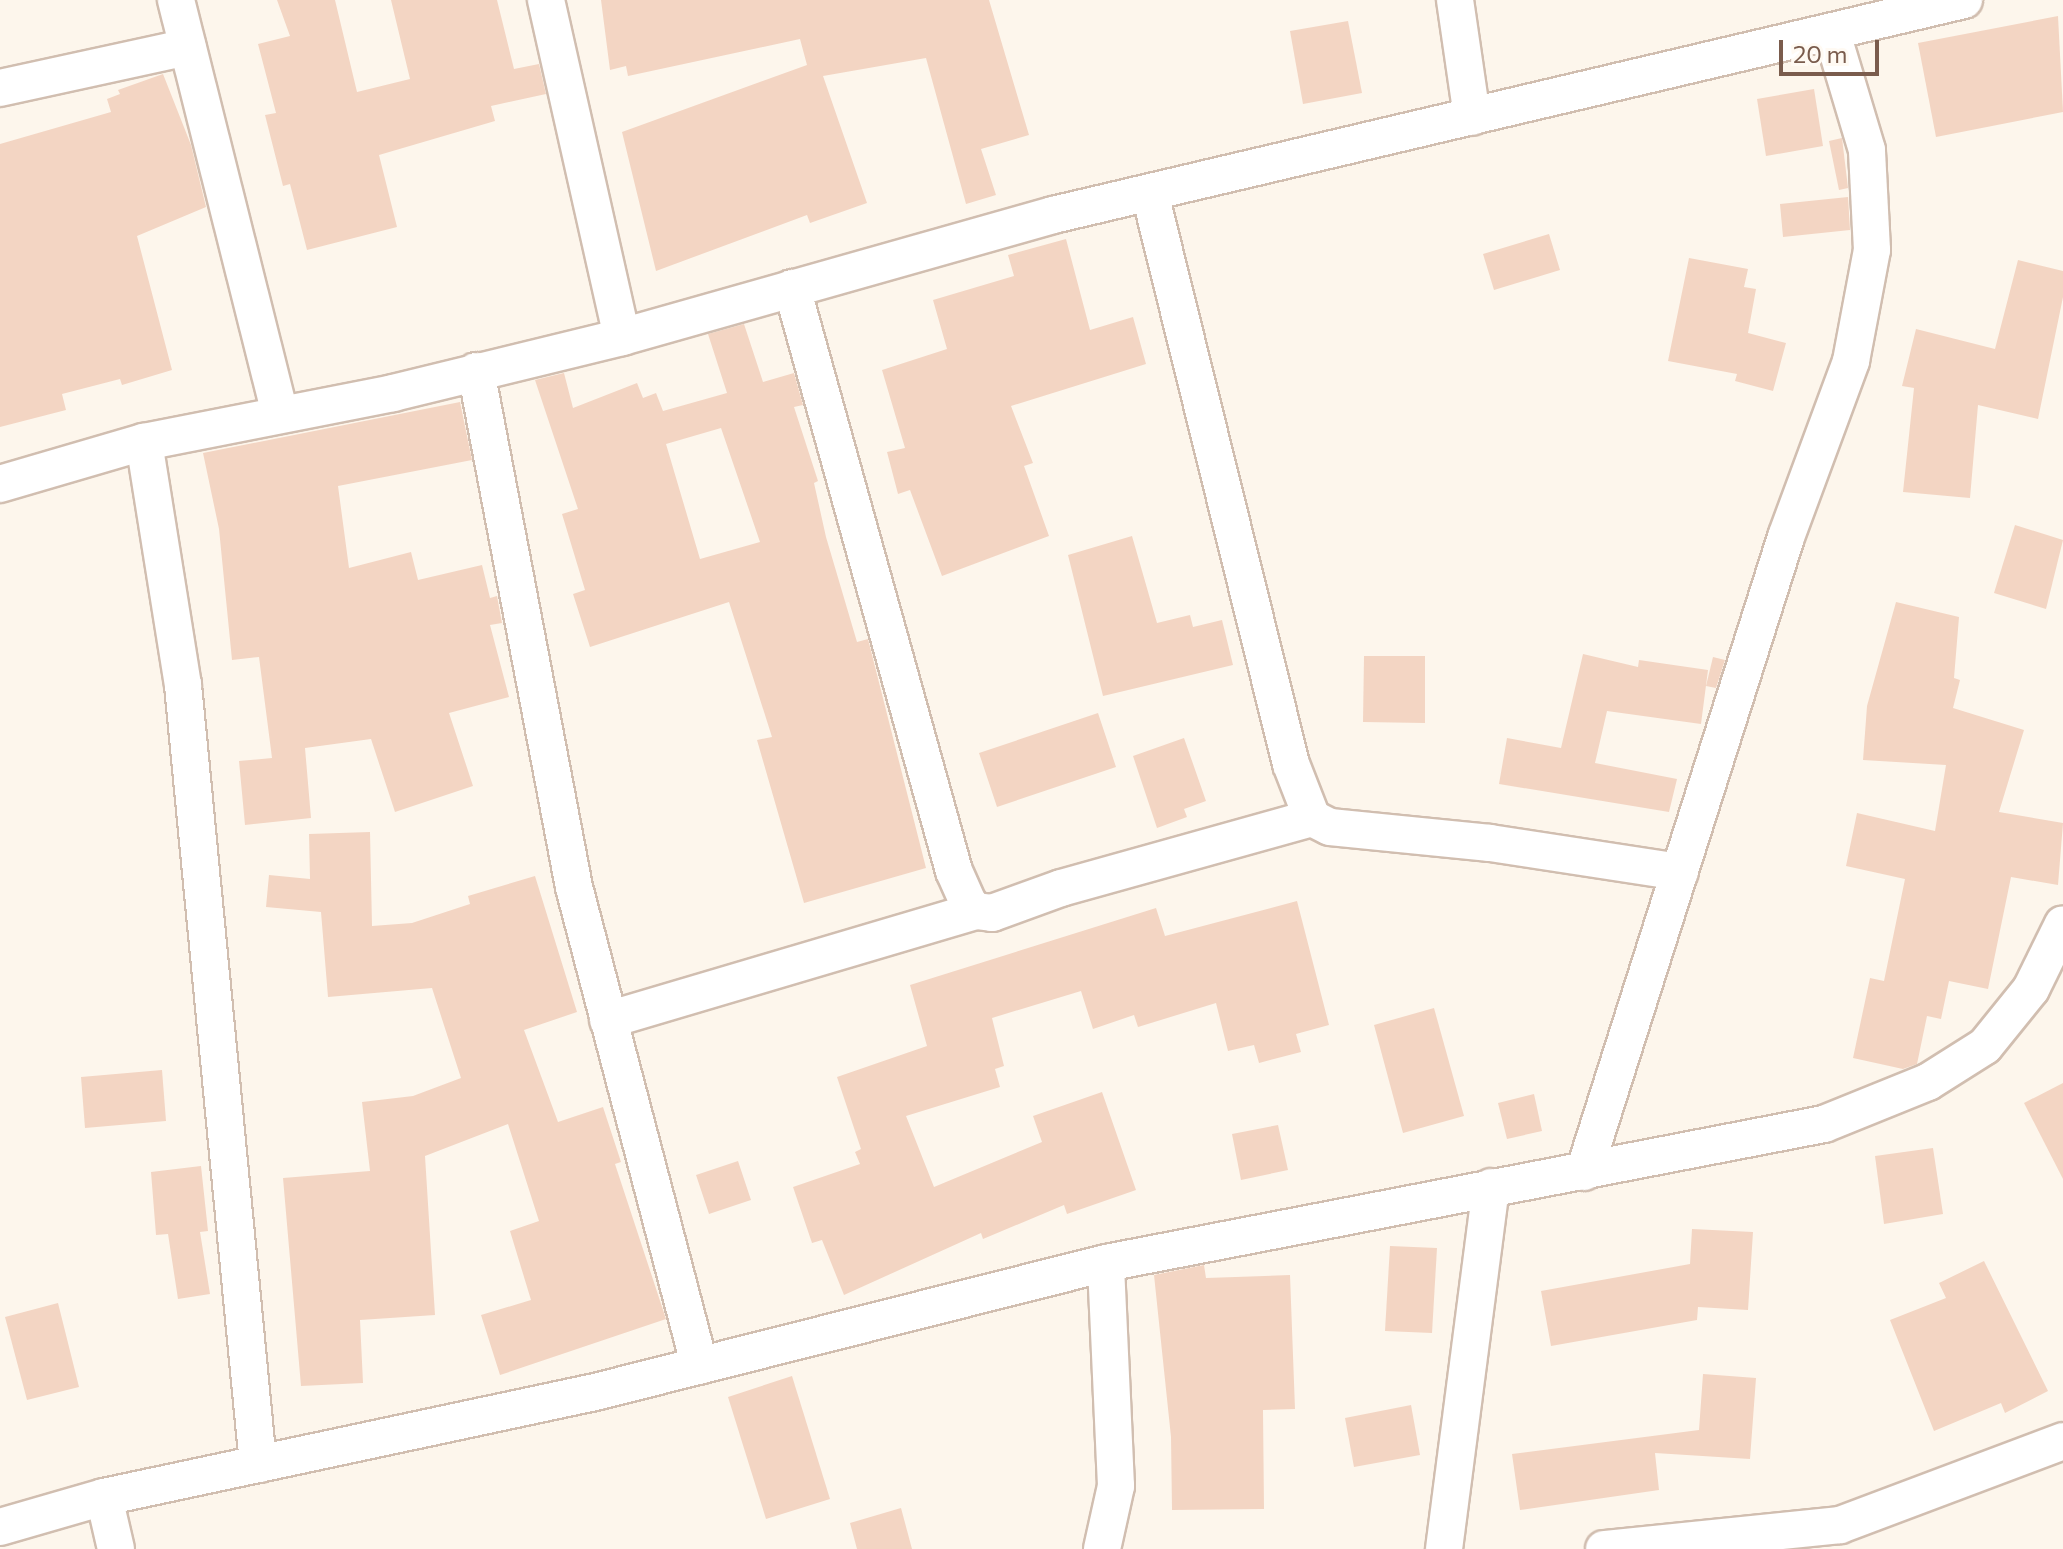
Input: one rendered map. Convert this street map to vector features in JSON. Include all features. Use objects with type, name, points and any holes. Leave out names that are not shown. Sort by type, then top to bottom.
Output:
[{"type":"street","points":[[176,0],[279,411]]},
{"type":"street","points":[[546,0],[622,337]]},
{"type":"street","points":[[1455,0],[1472,117]]},
{"type":"street","points":[[0,484],[144,442],[279,411],[393,393],[622,337],[1053,215],[1964,0]]},
{"type":"street","points":[[1584,1172],[1786,537],[1851,361],[1872,250],[1867,150],[1832,33]]},
{"type":"street","points":[[0,88],[188,47]]},
{"type":"street","points":[[1150,194],[1291,764],[1312,818]]},
{"type":"street","points":[[792,288],[954,871],[976,911]]},
{"type":"street","points":[[476,371],[535,700],[608,1020],[700,1366]]},
{"type":"street","points":[[144,442],[183,685],[258,1464]]},
{"type":"street","points":[[608,1020],[976,911],[1008,909],[1061,888],[1312,818],[1330,827],[1490,843],[1680,872]]},
{"type":"street","points":[[0,1527],[104,1497],[700,1366],[1106,1263],[1824,1124],[1928,1082],[1985,1046],[2031,989],[2063,924]]},
{"type":"street","points":[[1444,1549],[1491,1187]]},
{"type":"street","points":[[1102,1549],[1117,1473],[1106,1263]]},
{"type":"street","points":[[1604,1549],[1840,1525],[2063,1441]]},
{"type":"street","points":[[104,1497],[116,1549]]},
{"type":"building","points":[[277,0],[335,0],[357,92],[410,79],[391,0],[497,0],[514,69],[539,64],[546,94],[491,106],[495,121],[379,155],[397,227],[307,250],[290,184],[283,186],[265,115],[276,113],[258,44],[290,36]]},
{"type":"building","points":[[601,0],[989,0],[1029,135],[981,149],[996,195],[966,204],[926,58],[823,76],[867,203],[810,223],[807,215],[656,271],[622,132],[807,65],[800,39],[628,76],[626,66],[610,70]]},
{"type":"building","points":[[2058,16],[2063,112],[1936,137],[1918,43]]},
{"type":"building","points":[[1348,21],[1362,93],[1303,104],[1290,31]]},
{"type":"building","points":[[163,74],[191,145],[206,207],[137,236],[172,370],[122,385],[120,379],[62,394],[66,410],[0,427],[0,144],[111,112],[107,99],[120,94],[118,90]]},
{"type":"building","points":[[1814,89],[1823,146],[1766,156],[1757,99]]},
{"type":"building","points":[[1842,138],[1848,188],[1839,190],[1829,141]]},
{"type":"building","points":[[1848,197],[1850,230],[1783,237],[1780,204]]},
{"type":"building","points":[[1549,234],[1560,270],[1494,290],[1483,254]]},
{"type":"building","points":[[1066,239],[1090,330],[1133,317],[1146,364],[1011,406],[1033,463],[1024,466],[1049,536],[942,576],[910,490],[898,494],[887,452],[905,448],[882,370],[947,349],[933,300],[1014,276],[1008,255]]},
{"type":"building","points":[[1689,258],[1748,269],[1744,287],[1756,289],[1748,333],[1786,343],[1773,391],[1735,381],[1737,374],[1668,361]]},
{"type":"building","points":[[2018,260],[2063,271],[2063,297],[2038,419],[1978,405],[1970,498],[1903,492],[1914,388],[1902,386],[1916,329],[1995,349]]},
{"type":"building","points":[[744,324],[763,382],[794,373],[803,405],[794,407],[818,481],[814,483],[826,537],[857,642],[868,639],[926,868],[804,903],[757,740],[772,737],[729,602],[590,647],[573,594],[585,590],[562,514],[578,509],[535,380],[564,373],[573,408],[637,383],[643,398],[656,393],[663,411],[727,393],[708,334]],"holes":[[[721,428],[760,542],[700,559],[666,444]]]},
{"type":"building","points":[[460,402],[472,460],[338,486],[349,568],[411,552],[418,580],[482,565],[490,598],[497,596],[502,623],[490,625],[509,697],[449,713],[473,786],[395,812],[371,739],[305,748],[311,818],[245,825],[239,761],[272,758],[259,657],[232,660],[219,529],[203,453]]},
{"type":"building","points":[[2015,525],[2063,540],[2046,609],[1994,593]]},
{"type":"building","points":[[1132,536],[1157,623],[1190,615],[1193,627],[1222,620],[1233,665],[1103,696],[1068,555]]},
{"type":"building","points":[[1896,602],[1959,617],[1954,678],[1960,680],[1953,708],[2024,730],[1999,812],[2063,823],[2058,885],[2011,877],[1988,989],[1949,981],[1941,1019],[1927,1016],[1917,1064],[1903,1069],[1853,1058],[1870,978],[1884,981],[1905,879],[1846,866],[1857,813],[1935,831],[1946,765],[1863,760],[1867,706]]},
{"type":"building","points":[[1583,654],[1638,667],[1639,660],[1708,670],[1701,724],[1607,711],[1595,763],[1677,779],[1669,812],[1499,784],[1507,738],[1561,748]]},
{"type":"building","points":[[1364,656],[1425,656],[1425,723],[1363,722]]},
{"type":"building","points":[[1713,657],[1725,660],[1716,688],[1706,686]]},
{"type":"building","points":[[1098,713],[1116,767],[997,807],[979,753]]},
{"type":"building","points":[[1184,738],[1206,801],[1184,809],[1187,817],[1157,828],[1133,756]]},
{"type":"building","points":[[370,832],[372,926],[412,923],[470,904],[468,896],[535,876],[577,1012],[524,1030],[558,1122],[603,1107],[621,1162],[615,1164],[666,1319],[500,1375],[481,1315],[531,1300],[510,1231],[539,1221],[508,1124],[425,1156],[435,1315],[360,1320],[363,1383],[301,1386],[283,1178],[370,1171],[362,1102],[413,1096],[461,1078],[432,988],[328,997],[321,912],[266,907],[269,875],[310,879],[309,834]]},
{"type":"building","points":[[1297,901],[1329,1025],[1296,1034],[1301,1052],[1259,1063],[1254,1045],[1228,1051],[1216,1003],[1138,1027],[1134,1015],[1093,1029],[1081,991],[992,1018],[1004,1066],[995,1069],[1000,1087],[906,1116],[934,1187],[1042,1142],[1033,1116],[1102,1092],[1136,1190],[1067,1214],[1064,1205],[983,1239],[981,1233],[844,1295],[822,1240],[812,1243],[793,1187],[860,1164],[855,1152],[861,1149],[837,1077],[927,1046],[910,985],[1156,908],[1165,936]]},
{"type":"building","points":[[1434,1008],[1464,1116],[1403,1133],[1374,1025]]},
{"type":"building","points":[[162,1070],[166,1121],[85,1128],[81,1077]]},
{"type":"building","points":[[2063,1083],[2063,1179],[2024,1103]]},
{"type":"building","points":[[1534,1094],[1542,1131],[1507,1139],[1498,1103]]},
{"type":"building","points":[[1278,1125],[1288,1170],[1241,1180],[1232,1134]]},
{"type":"building","points":[[1933,1148],[1943,1214],[1884,1224],[1875,1156]]},
{"type":"building","points":[[738,1161],[751,1200],[709,1214],[696,1175]]},
{"type":"building","points":[[201,1166],[208,1231],[200,1232],[210,1294],[178,1299],[168,1234],[156,1235],[151,1172]]},
{"type":"building","points":[[1692,1229],[1753,1232],[1748,1310],[1698,1307],[1697,1320],[1551,1346],[1541,1291],[1690,1264]]},
{"type":"building","points":[[1390,1246],[1437,1248],[1432,1333],[1385,1331]]},
{"type":"building","points":[[1984,1261],[2048,1391],[2005,1413],[2001,1403],[1934,1431],[1890,1320],[1946,1298],[1939,1283]]},
{"type":"building","points":[[1204,1265],[1206,1278],[1290,1275],[1295,1409],[1263,1410],[1264,1509],[1172,1510],[1171,1437],[1154,1275]]},
{"type":"building","points":[[58,1303],[79,1387],[27,1400],[5,1317]]},
{"type":"building","points":[[1703,1374],[1756,1378],[1750,1459],[1655,1453],[1659,1490],[1520,1510],[1512,1454],[1699,1430]]},
{"type":"building","points":[[792,1376],[830,1499],[766,1519],[728,1397]]},
{"type":"building","points":[[1411,1405],[1420,1455],[1354,1467],[1345,1418]]},
{"type":"building","points":[[901,1508],[912,1549],[857,1549],[850,1523]]}]
